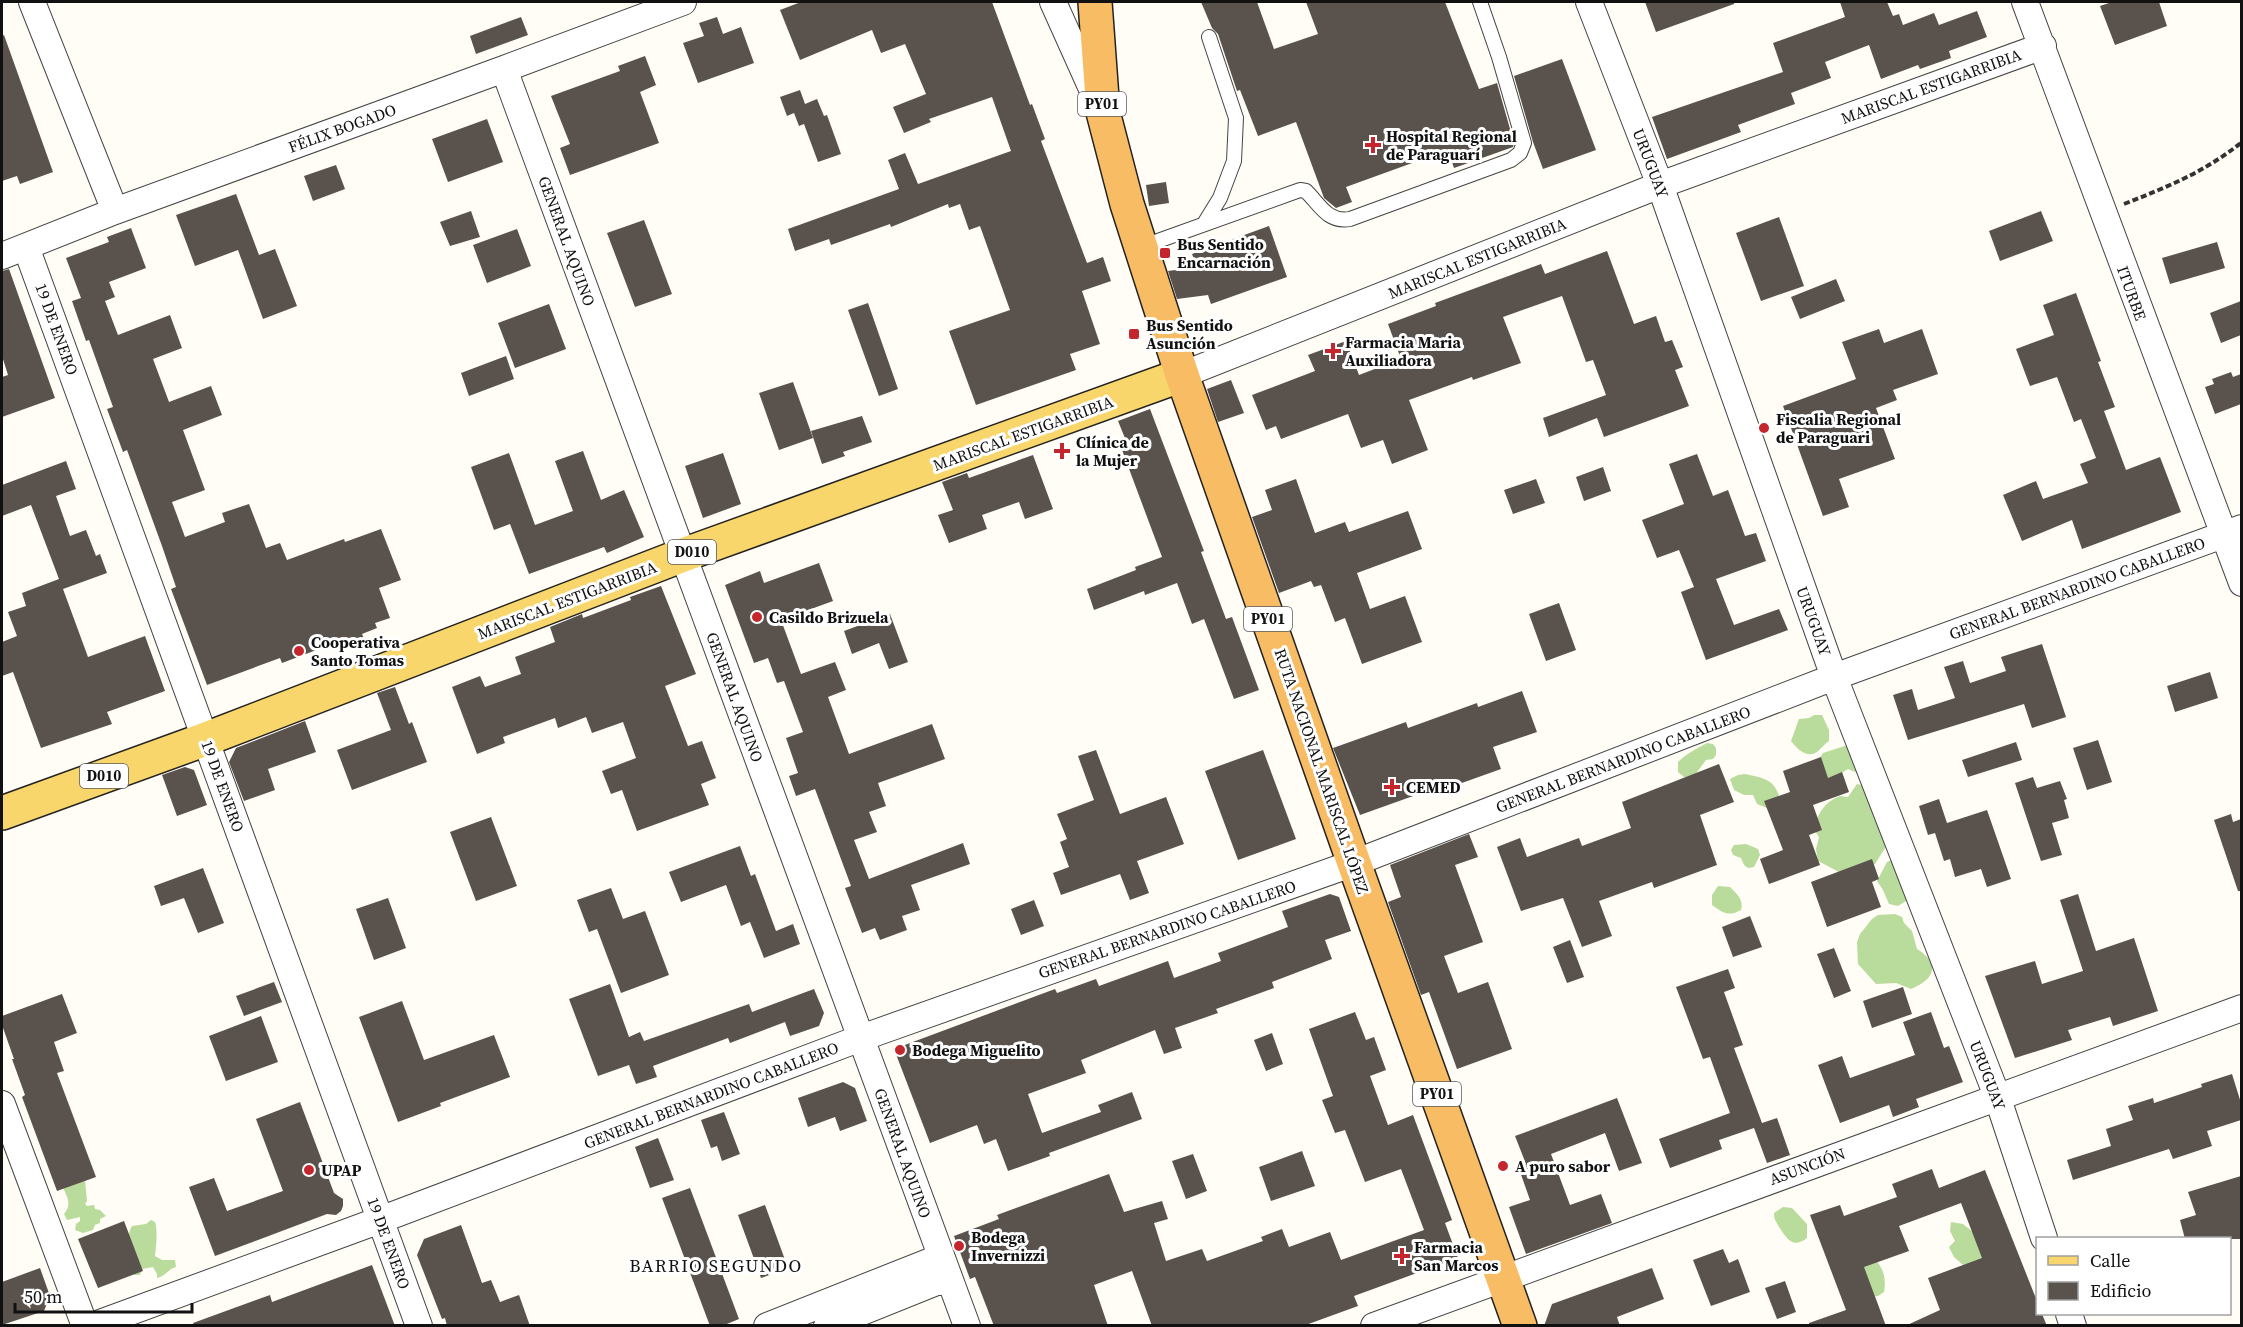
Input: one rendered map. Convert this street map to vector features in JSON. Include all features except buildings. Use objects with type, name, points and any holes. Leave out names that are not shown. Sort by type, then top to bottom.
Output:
[{"type":"highway","name":"RUTA NACIONAL MARISCAL LÓPEZ","points":[[1095,2],[1103,112],[1141,247],[1182,375],[1520,1326]]},
{"type":"main road","name":"MARISCAL ESTIGARRIBIA","points":[[2,813],[206,739],[683,555],[1182,375]]},
{"type":"street","points":[[32,2],[116,211]]},
{"type":"street","name":"FÉLIX BOGADO","points":[[2,256],[116,211],[683,2]]},
{"type":"street","points":[[1053,2],[1103,112]]},
{"type":"street","name":"URUGUAY","points":[[1589,2],[1660,185],[1834,677],[1997,1096],[2043,1237]]},
{"type":"street","name":"ITURBE","points":[[2025,2],[2103,213],[2232,531],[2241,583]]},
{"type":"street","name":"MARISCAL ESTIGARRIBIA","points":[[1182,375],[1660,185],[2043,46]]},
{"type":"street","name":"GENERAL AQUINO","points":[[504,69],[967,1326]]},
{"type":"street","name":"19 DE ENERO","points":[[26,247],[419,1326]]},
{"type":"street","name":"GENERAL BERNARDINO CABALLERO","points":[[92,1326],[861,1038],[1354,863],[1834,677],[2232,531]]},
{"type":"street","name":"ASUNCIÓN","points":[[1374,1326],[2241,1008]]},
{"type":"street","points":[[2,1104],[85,1326]]},
{"type":"street","points":[[767,1326],[945,1267]]},
{"type":"street","points":[[827,1326],[945,1267]]},
{"type":"lane","points":[[1141,247],[1300,190],[1306,191],[1332,218],[1339,221],[1350,219],[1511,160],[1520,153],[1524,143],[1480,2]]},
{"type":"lane","points":[[1204,224],[1220,198],[1234,160],[1236,118],[1209,37]]},
{"type":"path","points":[[2103,213],[2189,177],[2222,158],[2241,142]]},
{"type":"green space","points":[[1822,715],[1829,730],[1829,741],[1817,752],[1809,754],[1799,749],[1791,741],[1799,719]]},
{"type":"green space","points":[[1707,743],[1713,744],[1716,748],[1716,755],[1713,759],[1706,760],[1692,779],[1684,777],[1678,772],[1678,762]]},
{"type":"green space","points":[[1854,743],[1860,774],[1848,769],[1821,786],[1815,766],[1823,753]]},
{"type":"green space","points":[[1745,774],[1768,781],[1775,788],[1780,800],[1767,808],[1757,804],[1753,795],[1744,795],[1734,790],[1730,779]]},
{"type":"green space","points":[[1857,784],[1865,786],[1887,845],[1875,864],[1839,872],[1818,861],[1816,849],[1819,837],[1813,828],[1826,805],[1834,798],[1848,797]]},
{"type":"green space","points":[[1746,844],[1758,849],[1760,855],[1754,867],[1748,868],[1741,858],[1733,855],[1731,850],[1734,845]]},
{"type":"green space","points":[[1894,859],[1908,895],[1906,901],[1898,906],[1889,904],[1877,881],[1887,862]]},
{"type":"green space","points":[[1718,886],[1730,887],[1735,892],[1741,900],[1741,910],[1726,913],[1712,905],[1712,895]]},
{"type":"green space","points":[[1895,914],[1902,917],[1904,923],[1912,931],[1917,949],[1932,965],[1930,976],[1926,981],[1911,989],[1896,983],[1876,984],[1858,964],[1857,942],[1860,934],[1878,915]]},
{"type":"green space","points":[[85,1180],[87,1201],[85,1204],[94,1205],[95,1209],[100,1210],[106,1216],[100,1219],[100,1223],[95,1225],[93,1230],[83,1233],[75,1230],[80,1217],[67,1220],[64,1214],[68,1203],[62,1185]]},
{"type":"green space","points":[[1783,1207],[1792,1208],[1807,1224],[1807,1238],[1794,1243],[1785,1235],[1774,1215]]},
{"type":"green space","points":[[151,1220],[155,1222],[156,1230],[155,1256],[162,1260],[175,1260],[176,1267],[157,1278],[153,1267],[142,1269],[140,1275],[134,1275],[128,1250],[132,1226],[146,1224]]},
{"type":"green space","points":[[1951,1222],[1963,1224],[1997,1251],[1977,1263],[1963,1265],[1954,1257],[1949,1247],[1955,1241],[1950,1231]]},
{"type":"green space","points":[[1859,1247],[1876,1260],[1883,1271],[1884,1292],[1878,1296],[1870,1297]]},
{"type":"place","name":"Hospital Regional de Paraguarí","points":[[1373,145]]},
{"type":"place","name":"Bus Sentido Encarnación","points":[[1165,253]]},
{"type":"place","name":"Bus Sentido Asunción","points":[[1134,334]]},
{"type":"place","name":"Farmacia Maria Auxiliadora","points":[[1333,351]]},
{"type":"place","name":"Fiscalia Regional de Paraguari","points":[[1764,428]]},
{"type":"place","name":"Clínica de la Mujer","points":[[1062,451]]},
{"type":"place","name":"Casildo Brizuela","points":[[757,617]]},
{"type":"place","name":"Cooperativa Santo Tomas","points":[[299,651]]},
{"type":"place","name":"CEMED","points":[[1392,787]]},
{"type":"place","name":"Bodega Miguelito","points":[[900,1050]]},
{"type":"place","name":"A puro sabor","points":[[1503,1166]]},
{"type":"place","name":"UPAP","points":[[309,1170]]},
{"type":"place","name":"Bodega Invernizzi","points":[[959,1246]]},
{"type":"place","name":"Farmacia San Marcos","points":[[1402,1256]]},
{"type":"district","name":"BARRIO SEGUNDO","points":[[716,1266]]}]
